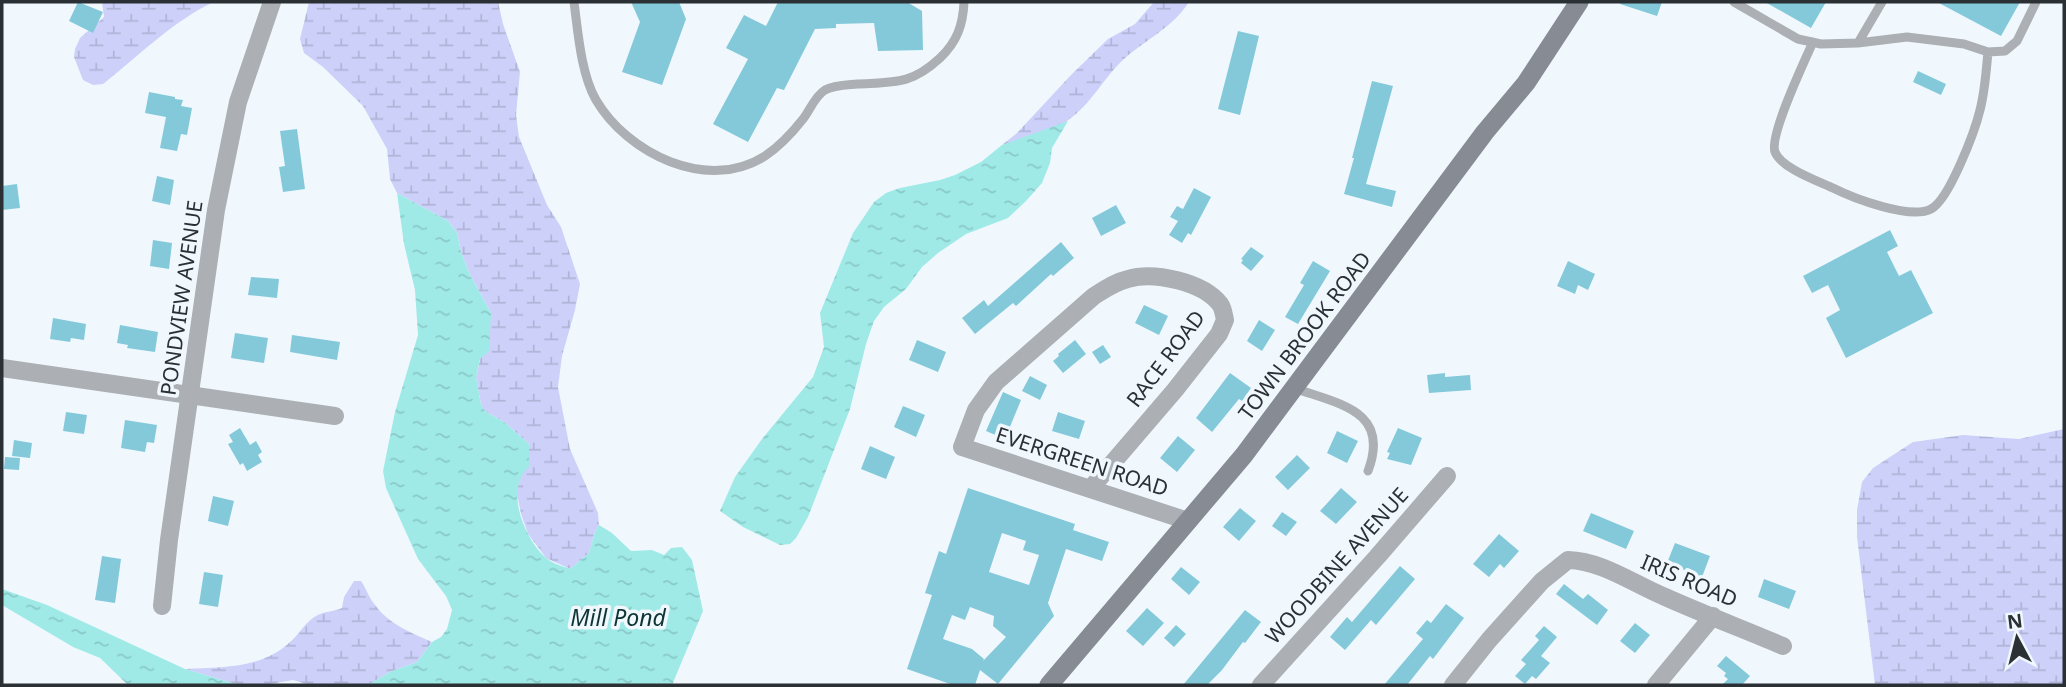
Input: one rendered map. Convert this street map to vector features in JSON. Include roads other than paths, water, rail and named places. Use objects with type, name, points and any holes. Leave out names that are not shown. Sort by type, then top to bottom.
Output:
[{"type":"main road","name":"TOWN BROOK ROAD","points":[[1049,685],[1244,455],[1485,132],[1526,83],[1579,2]]},
{"type":"street","name":"PONDVIEW AVENUE","points":[[162,606],[216,210],[239,102],[271,2]]},
{"type":"street","name":"EVERGREEN ROAD","points":[[1162,277],[1130,278],[1111,285],[1094,296],[996,382],[976,410],[962,447],[1188,521]]},
{"type":"street","name":"RACE ROAD","points":[[1091,488],[1175,390],[1219,334],[1225,320],[1221,305],[1208,294],[1162,277]]},
{"type":"street","points":[[2,368],[335,416]]},
{"type":"street","name":"WOODBINE AVENUE","points":[[1261,685],[1447,475]]},
{"type":"street","name":"IRIS ROAD","points":[[1453,685],[1489,640],[1542,582],[1568,560],[1599,566],[1662,596],[1783,646]]},
{"type":"street","points":[[1656,685],[1713,616]]},
{"type":"lane","points":[[574,2],[583,60],[595,98],[613,124],[637,145],[665,160],[702,170],[732,168],[763,158],[785,141],[817,97],[826,89],[910,79],[927,70],[949,49],[961,31],[964,2]]},
{"type":"lane","points":[[1734,2],[1798,39],[1821,44],[1918,37],[1964,44],[1989,52],[2004,51],[2017,41],[2036,2]]},
{"type":"lane","points":[[1858,43],[1882,2]]},
{"type":"lane","points":[[1812,42],[1778,126],[1774,141],[1775,152],[1783,163],[1844,194],[1895,210],[1915,212],[1929,211],[1942,201],[1951,184],[1980,113],[1989,52]]},
{"type":"lane","points":[[1294,388],[1353,409],[1369,423],[1372,462],[1368,471]]},
{"type":"water","points":[[1068,121],[1052,148],[1050,163],[1042,183],[1026,201],[1008,218],[966,234],[938,253],[922,267],[906,289],[884,307],[874,321],[850,409],[808,517],[796,538],[790,544],[780,545],[743,527],[720,511],[735,477],[813,377],[824,347],[820,313],[853,233],[874,202],[886,193],[900,188],[955,175],[981,162],[1002,145]]},
{"type":"water","name":"Mill Pond","points":[[397,193],[448,221],[457,233],[470,275],[491,313],[489,351],[480,359],[476,377],[481,405],[486,412],[504,422],[529,444],[529,467],[518,487],[518,500],[524,526],[537,549],[550,561],[570,569],[589,553],[599,525],[631,551],[652,550],[664,555],[671,548],[682,547],[692,560],[703,611],[672,685],[368,685],[390,672],[417,662],[432,642],[441,637],[447,629],[452,610],[446,596],[418,559],[386,488],[383,471],[395,412],[418,335],[415,290],[404,244]]},
{"type":"water","points":[[2,589],[47,605],[185,669],[239,685],[128,685],[100,658],[73,647],[2,605]]}]
